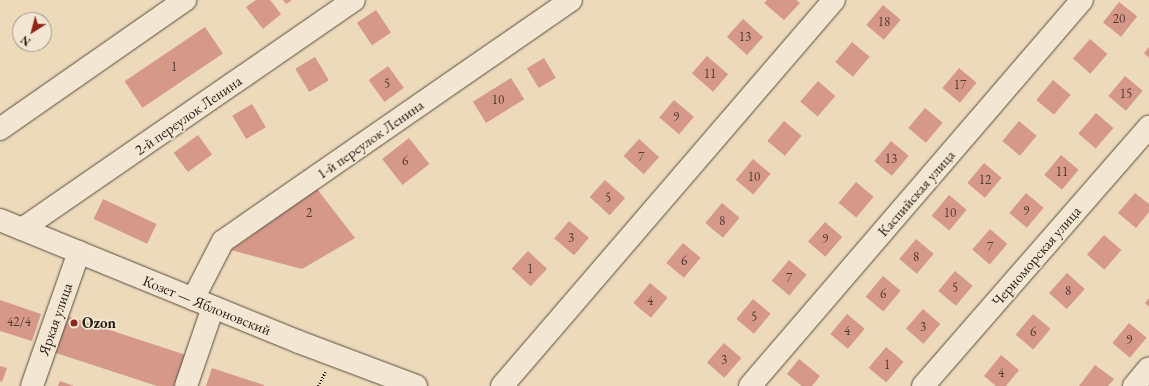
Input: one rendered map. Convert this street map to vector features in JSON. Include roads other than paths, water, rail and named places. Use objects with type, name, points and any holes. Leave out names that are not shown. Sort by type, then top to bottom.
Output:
[{"type":"street","points":[[0,130],[185,0]]},
{"type":"street","name":"2-й переулок Ленина","points":[[22,229],[354,0]]},
{"type":"street","name":"1-й переулок Ленина","points":[[193,299],[223,241],[571,0]]},
{"type":"street","points":[[502,386],[834,0]]},
{"type":"street","name":"Каспийская улица","points":[[750,386],[1082,0]]},
{"type":"street","name":"Черноморская улица","points":[[923,386],[1149,127]]},
{"type":"street","name":"Козет — Яблоновский","points":[[0,220],[213,307],[416,386]]},
{"type":"street","name":"Яркая улица","points":[[32,386],[79,252]]},
{"type":"street","points":[[186,386],[213,307]]},
{"type":"street","points":[[1134,386],[1149,368]]},
{"type":"place","name":"Ozon","points":[[74,323]]}]
